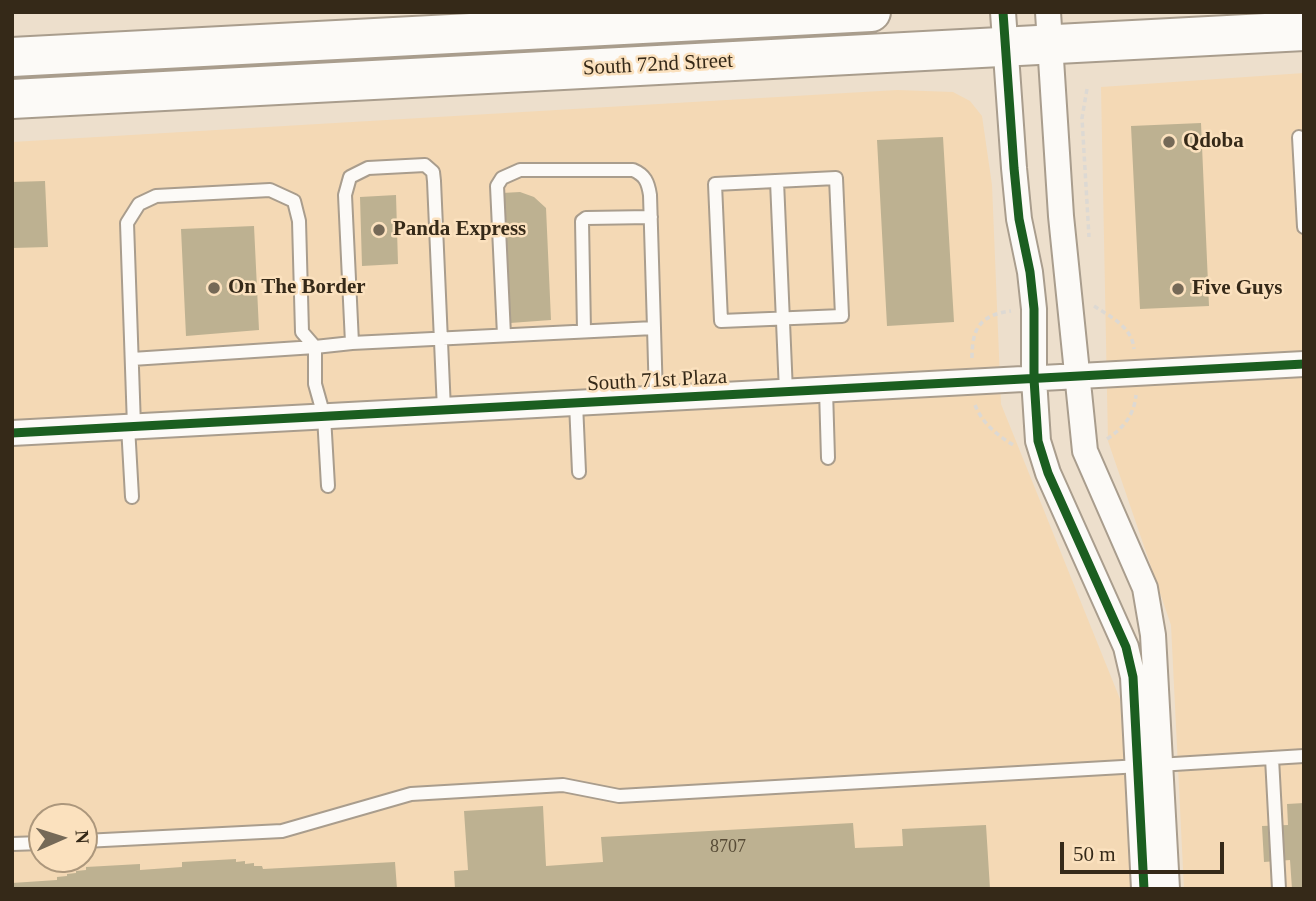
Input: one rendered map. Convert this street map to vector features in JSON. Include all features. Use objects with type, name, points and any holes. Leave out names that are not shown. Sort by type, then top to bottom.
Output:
[{"type":"main road","name":"South 72nd Street","points":[[12,57],[871,12]]},
{"type":"main road","name":"South 72nd Street","points":[[12,99],[1004,29],[1304,31]]},
{"type":"street","points":[[1049,28],[1061,216],[1085,451],[1145,588],[1153,635],[1144,889]]},
{"type":"street","points":[[1004,29],[1019,219],[1030,272],[1034,309],[1034,379],[1038,442],[1048,473],[1126,647],[1149,765],[1167,889]]},
{"type":"street","name":"South 71st Plaza","points":[[12,433],[1304,364]]},
{"type":"lane","points":[[1299,137],[1304,227]]},
{"type":"lane","points":[[352,343],[345,195],[350,177],[368,168],[425,165],[433,172],[435,181],[444,410]]},
{"type":"lane","points":[[504,335],[497,213],[497,186],[502,178],[520,170],[634,170],[642,174],[649,184],[656,398]]},
{"type":"lane","points":[[836,178],[842,316],[783,318],[721,321],[715,184],[836,178]]},
{"type":"lane","points":[[777,181],[786,392]]},
{"type":"lane","points":[[132,497],[132,359],[127,223],[139,204],[156,196],[270,190],[293,201],[299,221],[302,332],[315,347],[315,384],[324,416],[328,486]]},
{"type":"lane","points":[[584,331],[582,221],[586,218],[651,217]]},
{"type":"lane","points":[[132,359],[352,343],[654,328]]},
{"type":"lane","points":[[826,390],[828,458]]},
{"type":"lane","points":[[576,403],[579,472]]},
{"type":"lane","points":[[98,840],[282,831],[411,794],[563,785],[619,796],[1304,757]]},
{"type":"lane","points":[[1272,758],[1279,889]]},
{"type":"path","points":[[1087,89],[1082,118],[1089,242]]},
{"type":"shaded area","points":[[1304,73],[1304,889],[1184,889],[1171,625],[1108,441],[1101,87]]},
{"type":"shaded area","points":[[897,90],[953,92],[970,101],[982,116],[992,185],[1001,404],[1120,699],[1134,889],[12,889],[12,142]]},
{"type":"building","points":[[1201,123],[1209,306],[1140,309],[1131,126]]},
{"type":"building","points":[[943,137],[954,322],[887,326],[877,140]]},
{"type":"building","points":[[45,181],[48,247],[12,248],[12,182]]},
{"type":"building","points":[[520,192],[534,197],[546,208],[551,320],[510,323],[502,193]]},
{"type":"building","name":"Panda Express","points":[[396,195],[398,264],[362,266],[360,197]]},
{"type":"building","points":[[254,226],[259,330],[186,336],[181,229]]},
{"type":"building","points":[[1304,803],[1304,889],[1292,889],[1290,860],[1264,862],[1262,826],[1288,825],[1287,804]]},
{"type":"building","points":[[543,806],[546,866],[603,862],[601,837],[853,823],[855,848],[903,846],[902,829],[986,825],[990,889],[455,889],[454,871],[468,870],[464,811]]},
{"type":"building","points":[[236,859],[236,862],[254,863],[254,866],[262,866],[263,869],[395,862],[397,889],[12,889],[12,883],[57,880],[57,877],[67,874],[98,873],[98,866],[140,864],[140,870],[182,867],[182,862]]},
{"type":"cycle path","points":[[1003,12],[1019,219],[1030,272],[1034,309],[1034,379],[1038,441],[1048,473],[1126,647],[1133,677],[1144,889]]},
{"type":"cycle path","points":[[12,433],[1304,364]]},
{"type":"place","name":"Qdoba","points":[[1169,142]]},
{"type":"place","name":"Panda Express","points":[[379,230]]},
{"type":"place","name":"On The Border","points":[[214,288]]},
{"type":"place","name":"Five Guys","points":[[1178,289]]}]
